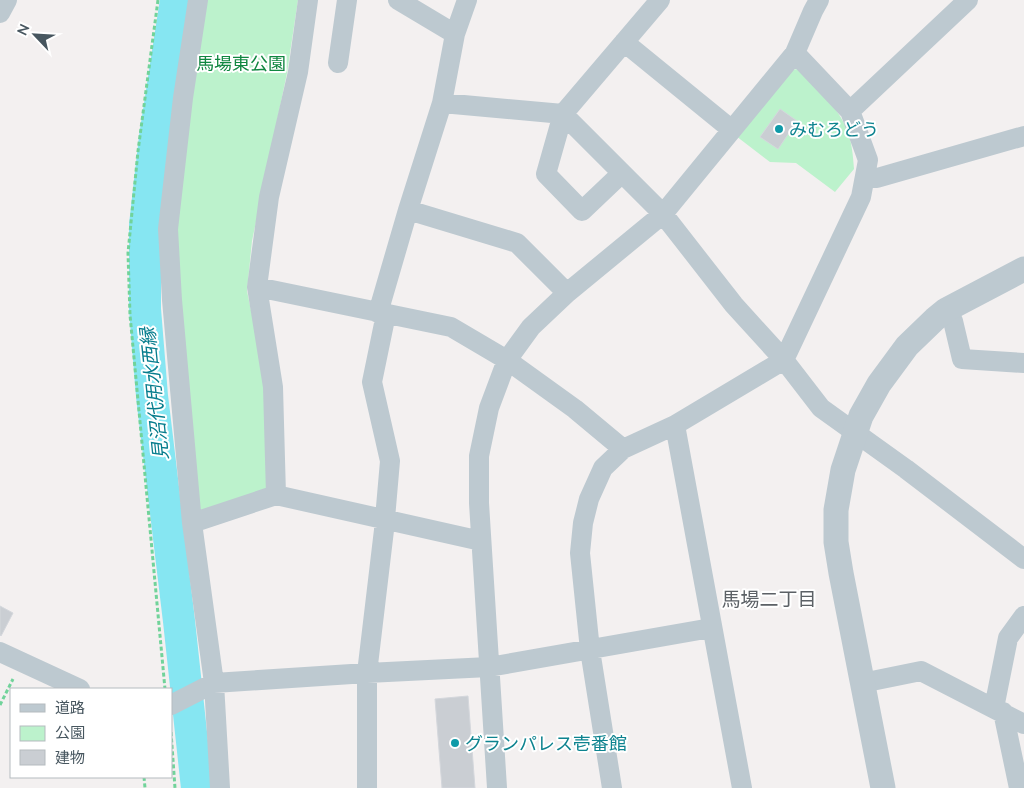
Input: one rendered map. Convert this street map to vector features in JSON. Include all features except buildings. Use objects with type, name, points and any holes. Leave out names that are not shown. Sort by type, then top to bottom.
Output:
[{"type":"street","points":[[0,13],[7,0]]},
{"type":"street","points":[[198,0],[183,98],[168,230],[172,300],[192,523],[214,683],[220,788]]},
{"type":"street","points":[[276,495],[273,387],[257,287],[269,197],[298,72],[308,0]]},
{"type":"street","points":[[338,63],[348,0]]},
{"type":"street","points":[[398,0],[455,34]]},
{"type":"street","points":[[367,788],[367,673],[390,461],[372,382],[382,314],[408,210],[442,103],[455,34],[467,0]]},
{"type":"street","points":[[498,788],[481,541],[479,456],[489,408],[507,360],[532,328],[567,293],[663,214],[795,53],[813,11],[820,0]]},
{"type":"street","points":[[850,111],[968,0]]},
{"type":"street","points":[[622,173],[582,210],[546,174],[563,114],[624,42],[651,3]]},
{"type":"street","points":[[624,42],[732,130]]},
{"type":"street","points":[[612,788],[590,650],[580,553],[583,524],[589,499],[603,468],[623,449],[675,425],[784,360],[862,197],[868,160],[850,111],[795,53]]},
{"type":"street","points":[[442,103],[563,114],[663,214],[734,305],[784,360],[821,408],[1024,559]]},
{"type":"street","points":[[865,178],[877,178],[1024,136]]},
{"type":"street","points":[[408,210],[517,243],[567,293]]},
{"type":"street","points":[[884,788],[862,684],[836,542],[836,510],[843,470],[861,416],[878,384],[907,346],[946,310],[1024,269]]},
{"type":"street","points":[[257,287],[450,327],[507,360],[575,409],[623,449]]},
{"type":"street","points":[[946,310],[953,321],[962,359],[1024,363]]},
{"type":"street","points":[[675,425],[742,788]]},
{"type":"street","points":[[192,523],[276,495],[481,541]]},
{"type":"street","points":[[1019,788],[999,710],[1008,638],[1024,616]]},
{"type":"street","points":[[172,698],[214,683],[489,667],[711,628]]},
{"type":"street","points":[[0,652],[78,688]]},
{"type":"street","points":[[862,684],[921,671],[1024,724]]},
{"type":"path","points":[[158,0],[138,151],[128,253],[130,315],[169,688]]},
{"type":"path","points":[[0,705],[22,663]]},
{"type":"path","points":[[172,746],[175,788]]},
{"type":"green space","name":"馬場東公園","points":[[203,0],[298,0],[287,73],[252,241],[247,291],[266,383],[268,489],[203,514],[194,508],[174,224]]},
{"type":"green space","points":[[799,69],[832,105],[843,121],[849,135],[854,169],[835,192],[796,163],[770,162],[736,136],[789,70]]},
{"type":"waterway","name":"見沼代用水西縁","points":[[176,0],[155,137],[145,225],[145,309],[152,396],[197,788]]},
{"type":"place","name":"みむろどう","points":[[779,129]]},
{"type":"place","name":"グランパレス壱番館","points":[[455,743]]},
{"type":"district","name":"馬場二丁目","points":[[769,599]]}]
